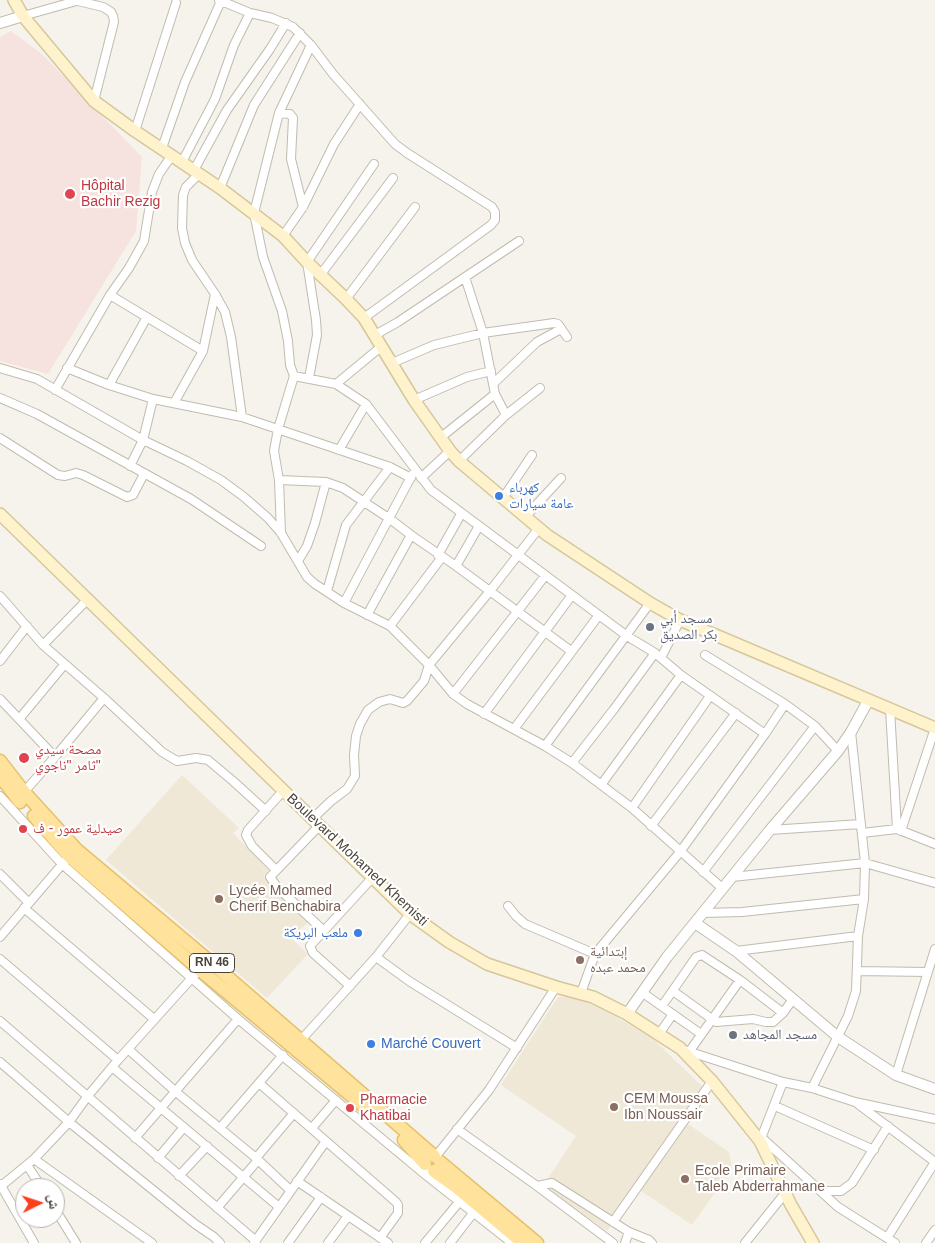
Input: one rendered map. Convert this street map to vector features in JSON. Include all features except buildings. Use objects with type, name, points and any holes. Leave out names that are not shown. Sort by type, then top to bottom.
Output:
[{"type":"main road","points":[[17,1],[23,16],[94,101],[254,213],[283,236],[346,299],[364,318],[414,400],[450,451],[459,461],[539,528],[650,603],[680,620],[935,728]]},
{"type":"main road","name":"Boulevard Mohamed Khemisti","points":[[0,514],[410,914],[449,942],[488,964],[556,987],[581,993],[627,1014],[684,1050],[760,1139],[808,1237],[813,1243]]},
{"type":"main road","name":"RN 46","points":[[0,761],[24,792],[77,850],[200,968],[301,1040],[455,1186],[523,1243]]},
{"type":"main road","name":"RN 46","points":[[0,776],[65,860],[200,968],[431,1164],[537,1243]]},
{"type":"street","points":[[0,23],[79,0],[103,7],[111,12],[114,22],[94,101]]},
{"type":"street","points":[[162,148],[185,82],[220,0],[250,13],[286,23],[293,27],[311,44],[333,74],[395,144],[492,207],[496,216],[490,225],[364,318]]},
{"type":"street","points":[[135,131],[176,3]]},
{"type":"street","points":[[182,162],[215,99],[234,45],[250,13]]},
{"type":"street","points":[[242,417],[232,337],[224,312],[215,294],[192,260],[185,242],[182,228],[183,195],[227,110],[286,23]]},
{"type":"street","points":[[220,188],[254,105],[300,33]]},
{"type":"street","points":[[281,534],[279,480],[274,451],[278,429],[294,376],[290,365],[288,341],[282,311],[263,257],[254,213],[278,113],[311,44]]},
{"type":"street","points":[[283,236],[303,207],[334,144],[360,104]]},
{"type":"street","points":[[278,113],[290,114],[293,118],[292,159],[303,207]]},
{"type":"street","points":[[55,390],[144,241],[152,192],[159,174],[172,155]]},
{"type":"street","points":[[309,378],[317,335],[307,262],[374,164]]},
{"type":"street","points":[[321,274],[393,178]]},
{"type":"street","points":[[346,299],[415,207]]},
{"type":"street","points":[[375,335],[398,322],[519,241]]},
{"type":"street","points":[[465,277],[483,333],[495,394],[506,415]]},
{"type":"street","points":[[174,403],[202,351],[215,294]]},
{"type":"street","points":[[110,295],[202,351]]},
{"type":"street","points":[[109,385],[148,317]]},
{"type":"street","points":[[392,363],[434,345],[483,333],[554,323],[558,324],[567,337]]},
{"type":"street","points":[[494,383],[536,342],[562,329]]},
{"type":"street","points":[[336,384],[382,346]]},
{"type":"street","points":[[0,368],[37,379],[142,440],[187,461],[221,480],[268,518],[281,534],[307,577],[344,603],[390,626],[429,665],[453,694],[484,714],[545,746],[572,763],[632,808],[722,888]]},
{"type":"street","points":[[67,368],[109,385],[153,399],[242,417],[390,467],[410,478]]},
{"type":"street","points":[[414,400],[467,378],[490,371]]},
{"type":"street","points":[[294,376],[336,384],[366,404],[431,490],[627,636],[658,656],[681,675],[765,734]]},
{"type":"street","points":[[459,461],[506,415],[540,388]]},
{"type":"street","points":[[440,438],[495,394]]},
{"type":"street","points":[[0,398],[37,414],[191,499],[261,546]]},
{"type":"street","points":[[130,466],[142,440],[153,399]]},
{"type":"street","points":[[339,450],[366,404]]},
{"type":"street","points":[[0,438],[58,475],[65,476],[76,473],[83,475],[127,497],[133,495],[144,474]]},
{"type":"street","points":[[421,478],[450,451]]},
{"type":"street","points":[[503,498],[532,455]]},
{"type":"street","points":[[327,591],[346,525],[390,467]]},
{"type":"street","points":[[344,603],[415,469]]},
{"type":"street","points":[[526,516],[561,478]]},
{"type":"street","points":[[279,480],[326,482],[343,488],[456,566],[571,651]]},
{"type":"street","points":[[298,561],[307,546],[326,482]]},
{"type":"street","points":[[390,626],[440,556],[461,514]]},
{"type":"street","points":[[456,566],[479,526]]},
{"type":"street","points":[[323,930],[272,882],[270,877],[331,801],[347,789],[356,776],[354,755],[356,736],[368,710],[379,702],[390,699],[403,703],[407,701],[424,681],[429,665],[539,528]]},
{"type":"street","points":[[367,615],[411,535]]},
{"type":"street","points":[[453,694],[545,576]]},
{"type":"street","points":[[484,714],[572,595]]},
{"type":"street","points":[[0,596],[43,645],[162,752],[177,760],[196,758],[208,760],[266,811]]},
{"type":"street","points":[[43,645],[87,600]]},
{"type":"street","points":[[545,746],[650,603]]},
{"type":"street","points":[[514,729],[599,615]]},
{"type":"street","points":[[572,763],[658,656],[680,620]]},
{"type":"street","points":[[0,661],[28,626]]},
{"type":"street","points":[[705,655],[785,704],[815,726],[838,751]]},
{"type":"street","points":[[20,718],[64,665]]},
{"type":"street","points":[[602,785],[681,675]]},
{"type":"street","points":[[632,808],[710,696]]},
{"type":"street","points":[[24,792],[104,698]]},
{"type":"street","points":[[0,699],[55,757]]},
{"type":"street","points":[[627,1014],[667,957],[722,888],[838,751],[868,701]]},
{"type":"street","points":[[581,993],[595,954],[680,852],[785,704]]},
{"type":"street","points":[[890,709],[899,830]]},
{"type":"street","points":[[652,826],[736,713]]},
{"type":"street","points":[[703,872],[815,726]]},
{"type":"street","points":[[899,830],[935,728]]},
{"type":"street","points":[[812,1088],[853,1004],[858,971],[858,936],[864,899],[865,863],[851,732]]},
{"type":"street","points":[[276,870],[252,846],[246,835],[248,830],[284,791]]},
{"type":"street","points":[[0,796],[65,860],[0,937]]},
{"type":"street","points":[[770,830],[861,824]]},
{"type":"street","points":[[862,833],[899,830],[933,843],[935,833]]},
{"type":"street","points":[[732,877],[865,863],[935,883]]},
{"type":"street","points":[[0,874],[27,906],[154,1019]]},
{"type":"street","points":[[350,986],[310,949],[310,944],[372,877]]},
{"type":"street","points":[[702,913],[742,912],[864,899]]},
{"type":"street","points":[[508,906],[525,924],[595,954]]},
{"type":"street","points":[[301,1040],[376,957],[410,914]]},
{"type":"street","points":[[695,923],[736,951],[838,1036],[896,1075],[935,1089]]},
{"type":"street","points":[[736,951],[858,936]]},
{"type":"street","points":[[896,1075],[935,949]]},
{"type":"street","points":[[662,1006],[698,956],[707,958],[740,980],[783,1014]]},
{"type":"street","points":[[376,957],[409,981],[517,1048]]},
{"type":"street","points":[[0,959],[161,1108],[279,1207]]},
{"type":"street","points":[[34,1243],[0,1186],[34,1159],[69,1122],[115,1064],[200,968],[238,1018],[336,1100],[431,1164],[460,1200],[512,1243]]},
{"type":"street","points":[[858,971],[928,972]]},
{"type":"street","points":[[740,980],[701,1034],[684,1050],[783,1082],[812,1088],[855,1102],[935,1119]]},
{"type":"street","points":[[431,1164],[489,1090],[556,987]]},
{"type":"street","points":[[672,991],[711,1019],[722,1022],[753,1018],[770,1022],[783,1014],[793,999]]},
{"type":"street","points":[[643,993],[701,1034]]},
{"type":"street","points":[[659,1034],[673,1014]]},
{"type":"street","points":[[135,1138],[238,1018]]},
{"type":"street","points":[[0,1021],[255,1242],[326,1141]]},
{"type":"street","points":[[128,1049],[176,1092],[257,1159],[290,1190]]},
{"type":"street","points":[[220,1128],[283,1055]]},
{"type":"street","points":[[0,1062],[69,1122],[220,1243]]},
{"type":"street","points":[[613,1222],[712,1081]]},
{"type":"street","points":[[783,1082],[775,1106],[760,1139],[838,1207],[895,1243]]},
{"type":"street","points":[[259,1083],[391,1196],[398,1205],[396,1217],[380,1238]]},
{"type":"street","points":[[312,1128],[336,1100]]},
{"type":"street","points":[[855,1102],[935,1162],[887,1238]]},
{"type":"street","points":[[775,1106],[874,1150]]},
{"type":"street","points":[[217,1208],[294,1113]]},
{"type":"street","points":[[821,1191],[836,1191],[846,1188],[861,1171],[888,1126]]},
{"type":"street","points":[[158,1158],[184,1127]]},
{"type":"street","points":[[457,1129],[613,1243]]},
{"type":"street","points":[[179,1176],[207,1146]]},
{"type":"street","points":[[34,1159],[152,1243]]},
{"type":"street","points":[[27,1165],[35,1178]]},
{"type":"street","points":[[298,1181],[388,1243]]},
{"type":"street","points":[[537,1186],[552,1183],[613,1222],[652,1243]]},
{"type":"street","points":[[745,1243],[786,1192]]},
{"type":"street","points":[[288,1243],[321,1198]]},
{"type":"street","points":[[425,1243],[460,1200]]},
{"type":"street","points":[[450,1243],[474,1212]]},
{"type":"street","points":[[328,1243],[348,1216]]},
{"type":"street","points":[[65,1228],[73,1242]]},
{"type":"street","points":[[926,1243],[935,1230]]},
{"type":"street","points":[[625,1243],[630,1232]]},
{"type":"street","points":[[496,1243],[502,1235]]},
{"type":"shaded area","name":"Hôpital Bachir Rezig","points":[[11,31],[42,54],[142,157],[136,231],[48,374],[0,361],[0,37]]},
{"type":"shaded area","name":"Lycée Mohamed Cherif Benchabira","points":[[182,775],[239,828],[233,833],[268,870],[263,877],[308,922],[292,939],[308,954],[267,998],[106,860]]},
{"type":"shaded area","name":"CEM Moussa Ibn Noussair","points":[[573,996],[606,1011],[653,1039],[707,1091],[685,1122],[729,1152],[732,1169],[692,1225],[638,1189],[607,1231],[543,1186],[576,1136],[501,1085],[558,997]]},
{"type":"place","name":"Hôpital Bachir Rezig","points":[[70,194]]},
{"type":"place","name":"كهرباء عامة سيارات","points":[[499,496]]},
{"type":"place","name":"مسجد أبي بكر الصديق","points":[[650,627]]},
{"type":"place","name":"مصحة سيدي ثامر \"ناجوي\"","points":[[24,758]]},
{"type":"place","name":"صيدلية عمور - ف","points":[[23,829]]},
{"type":"place","name":"Lycée Mohamed Cherif Benchabira","points":[[219,899]]},
{"type":"place","name":"ملعب البريكة","points":[[358,933]]},
{"type":"place","name":"إبتدائية محمد عبده","points":[[580,960]]},
{"type":"place","name":"مسجد المجاهد","points":[[733,1035]]},
{"type":"place","name":"Marché Couvert","points":[[371,1044]]},
{"type":"place","name":"CEM Moussa Ibn Noussair","points":[[614,1107]]},
{"type":"place","name":"Pharmacie Khatibai","points":[[350,1108]]},
{"type":"place","name":"Ecole Primaire Taleb Abderrahmane","points":[[685,1179]]}]
